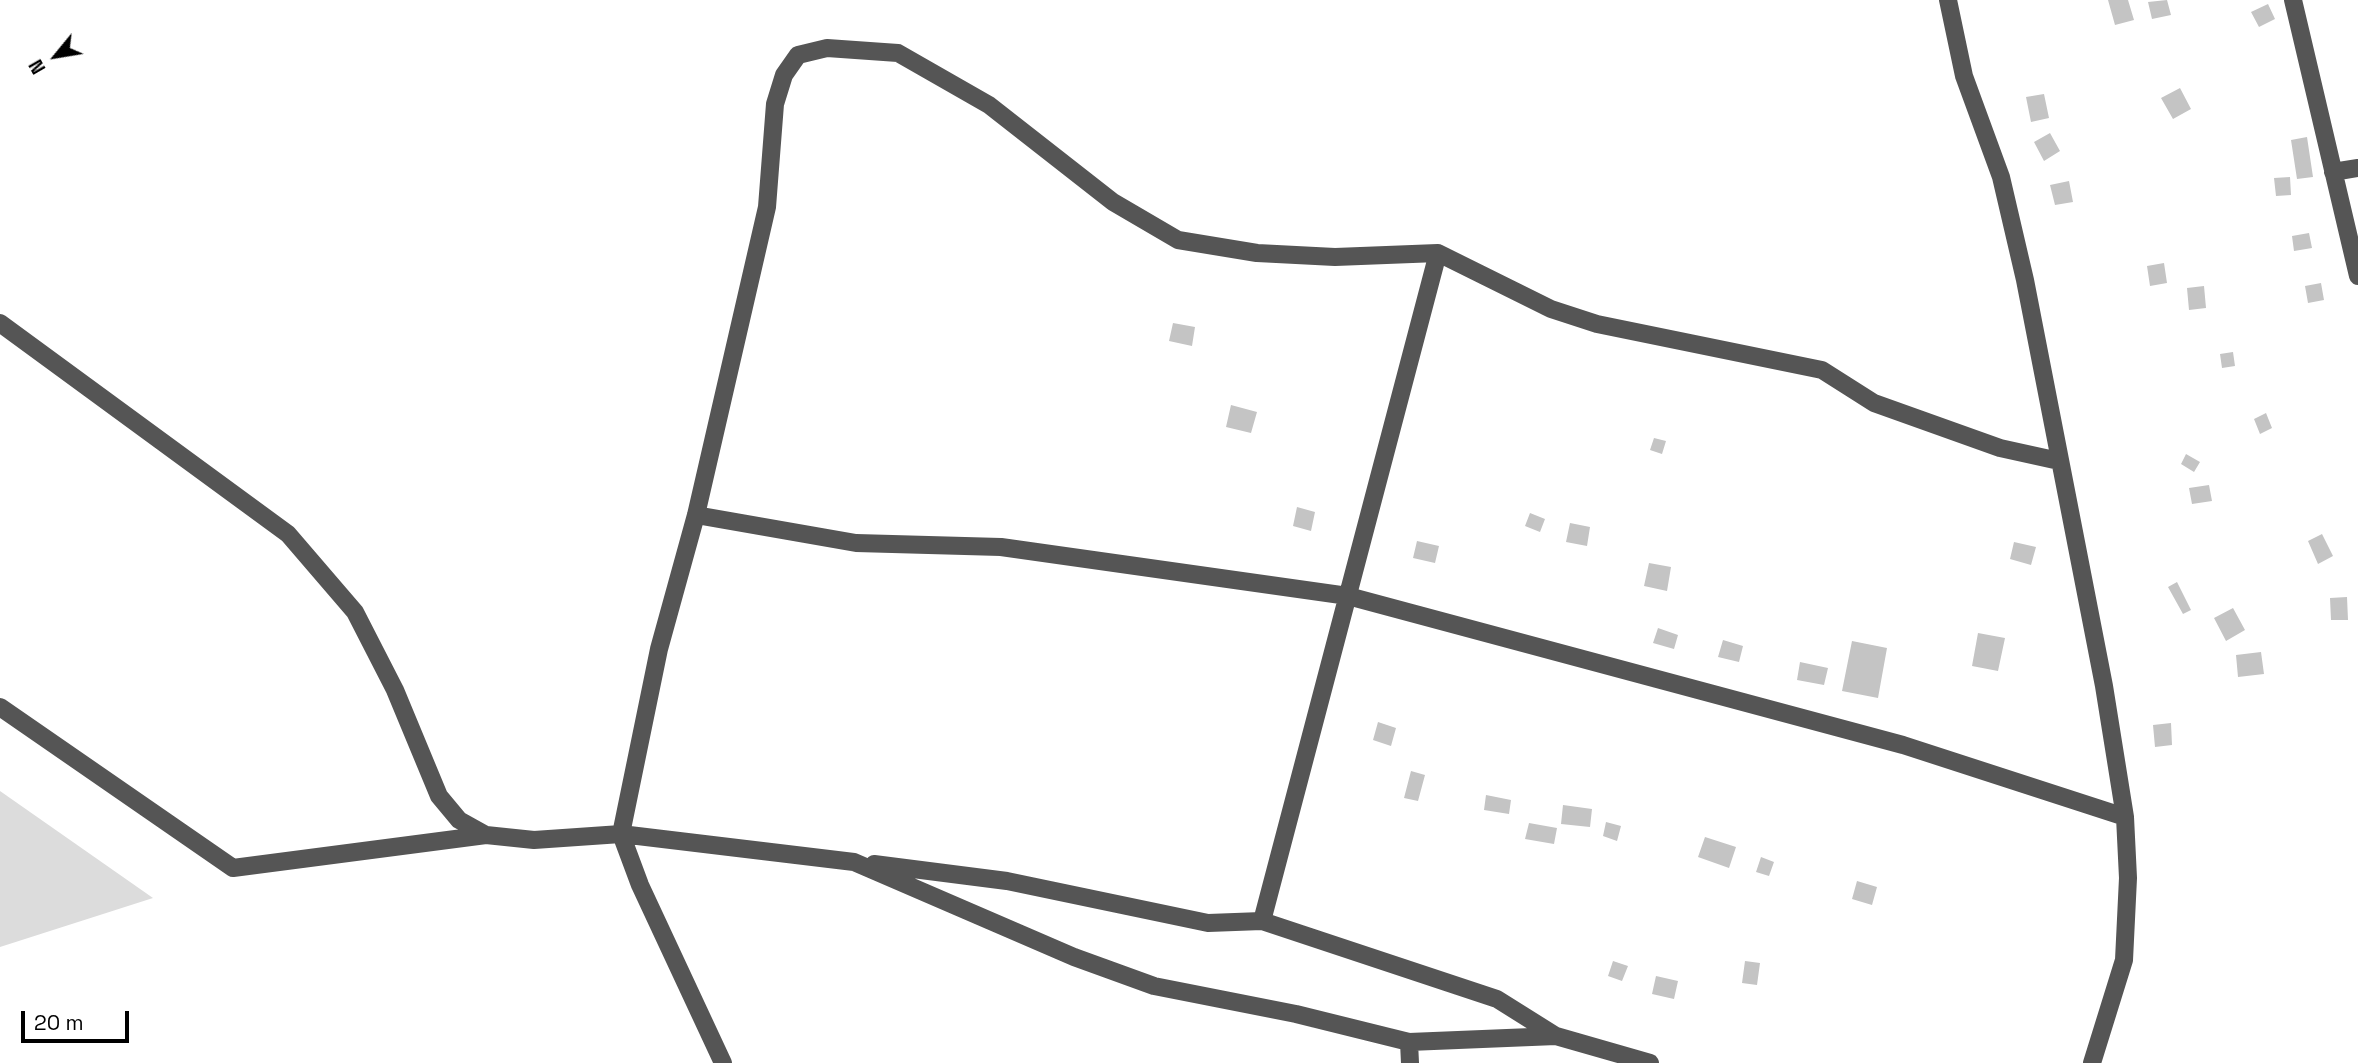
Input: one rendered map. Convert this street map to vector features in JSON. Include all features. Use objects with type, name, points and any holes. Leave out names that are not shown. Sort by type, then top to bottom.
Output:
[{"type":"street","points":[[1948,0],[1964,76],[2001,177],[2025,280],[2104,686],[2124,817],[2128,878],[2124,960],[2092,1063]]},
{"type":"street","points":[[2292,0],[2358,276]]},
{"type":"street","points":[[723,1063],[640,885],[621,834],[659,649],[696,515],[767,208],[775,104],[783,75],[798,55],[827,48],[898,53],[989,104],[1114,202],[1178,240],[1257,253],[1335,257],[1438,253],[1551,309],[1597,324],[1822,370],[1874,403],[2000,448],[2059,461]]},
{"type":"street","points":[[2333,172],[2358,168]]},
{"type":"street","points":[[1262,921],[1438,253]]},
{"type":"street","points":[[0,323],[288,534],[355,612],[395,690],[439,796],[459,820],[486,835]]},
{"type":"street","points":[[696,515],[856,543],[1001,547],[1348,596],[1903,745],[2124,817]]},
{"type":"street","points":[[0,707],[233,868],[486,835],[534,840],[621,834],[1007,881],[1208,923],[1262,921],[1497,999],[1556,1036],[1650,1063]]},
{"type":"street","points":[[854,862],[1074,957],[1154,986],[1320,1019],[1409,1042],[1556,1036]]},
{"type":"street","points":[[1409,1042],[1410,1063]]},
{"type":"shaded area","points":[[0,791],[153,898],[0,947]]},
{"type":"building","points":[[2108,0],[2128,0],[2134,20],[2115,25]]},
{"type":"building","points":[[2167,0],[2171,15],[2152,19],[2148,2]]},
{"type":"building","points":[[2268,4],[2275,19],[2259,27],[2251,12]]},
{"type":"building","points":[[2180,88],[2191,109],[2173,119],[2161,98]]},
{"type":"building","points":[[2044,94],[2049,118],[2031,122],[2026,97]]},
{"type":"building","points":[[2050,133],[2060,151],[2044,161],[2034,142]]},
{"type":"building","points":[[2307,137],[2313,177],[2297,179],[2291,140]]},
{"type":"building","points":[[2290,177],[2291,195],[2276,196],[2274,178]]},
{"type":"building","points":[[2069,181],[2073,202],[2055,205],[2050,185]]},
{"type":"building","points":[[2309,233],[2312,248],[2294,251],[2292,236]]},
{"type":"building","points":[[2164,263],[2167,283],[2150,286],[2147,266]]},
{"type":"building","points":[[2321,283],[2324,300],[2308,303],[2305,286]]},
{"type":"building","points":[[2204,286],[2206,308],[2189,310],[2187,288]]},
{"type":"building","points":[[1173,323],[1195,327],[1192,346],[1169,341]]},
{"type":"building","points":[[2233,352],[2235,366],[2222,368],[2220,354]]},
{"type":"building","points":[[1231,405],[1257,412],[1251,433],[1226,427]]},
{"type":"building","points":[[2266,413],[2272,428],[2260,434],[2254,419]]},
{"type":"building","points":[[1654,438],[1666,441],[1662,454],[1650,450]]},
{"type":"building","points":[[2186,454],[2200,462],[2194,472],[2181,464]]},
{"type":"building","points":[[2209,485],[2212,501],[2192,504],[2189,488]]},
{"type":"building","points":[[1297,507],[1315,512],[1311,531],[1293,526]]},
{"type":"building","points":[[1530,513],[1545,519],[1540,532],[1525,526]]},
{"type":"building","points":[[1570,523],[1590,527],[1587,546],[1566,542]]},
{"type":"building","points":[[2322,534],[2333,556],[2318,564],[2308,541]]},
{"type":"building","points":[[1417,541],[1439,546],[1435,563],[1413,558]]},
{"type":"building","points":[[2014,542],[2036,547],[2031,565],[2010,559]]},
{"type":"building","points":[[1649,563],[1671,567],[1667,591],[1644,586]]},
{"type":"building","points":[[2177,582],[2191,610],[2183,614],[2168,587]]},
{"type":"building","points":[[2347,597],[2348,620],[2331,620],[2330,598]]},
{"type":"building","points":[[2233,608],[2245,630],[2226,641],[2214,618]]},
{"type":"building","points":[[1658,628],[1678,635],[1674,649],[1653,643]]},
{"type":"building","points":[[1978,633],[2005,638],[1998,671],[1972,666]]},
{"type":"building","points":[[1723,640],[1743,646],[1739,662],[1718,657]]},
{"type":"building","points":[[1852,641],[1887,648],[1878,698],[1842,691]]},
{"type":"building","points":[[2261,652],[2264,674],[2238,677],[2236,655]]},
{"type":"building","points":[[1800,662],[1828,668],[1824,685],[1797,680]]},
{"type":"building","points":[[1378,722],[1396,728],[1391,746],[1373,740]]},
{"type":"building","points":[[2171,723],[2172,745],[2155,747],[2153,725]]},
{"type":"building","points":[[1411,771],[1425,775],[1418,801],[1404,798]]},
{"type":"building","points":[[1486,795],[1511,800],[1509,814],[1484,810]]},
{"type":"building","points":[[1563,805],[1592,809],[1590,827],[1561,824]]},
{"type":"building","points":[[1606,822],[1621,826],[1617,841],[1603,836]]},
{"type":"building","points":[[1529,823],[1557,828],[1554,844],[1525,839]]},
{"type":"building","points":[[1705,837],[1736,847],[1729,868],[1698,857]]},
{"type":"building","points":[[1761,857],[1774,862],[1769,876],[1756,872]]},
{"type":"building","points":[[1857,881],[1877,887],[1872,905],[1852,899]]},
{"type":"building","points":[[1613,961],[1628,966],[1622,981],[1608,976]]},
{"type":"building","points":[[1745,961],[1760,963],[1757,985],[1742,983]]},
{"type":"building","points":[[1656,976],[1678,981],[1674,999],[1652,994]]}]
